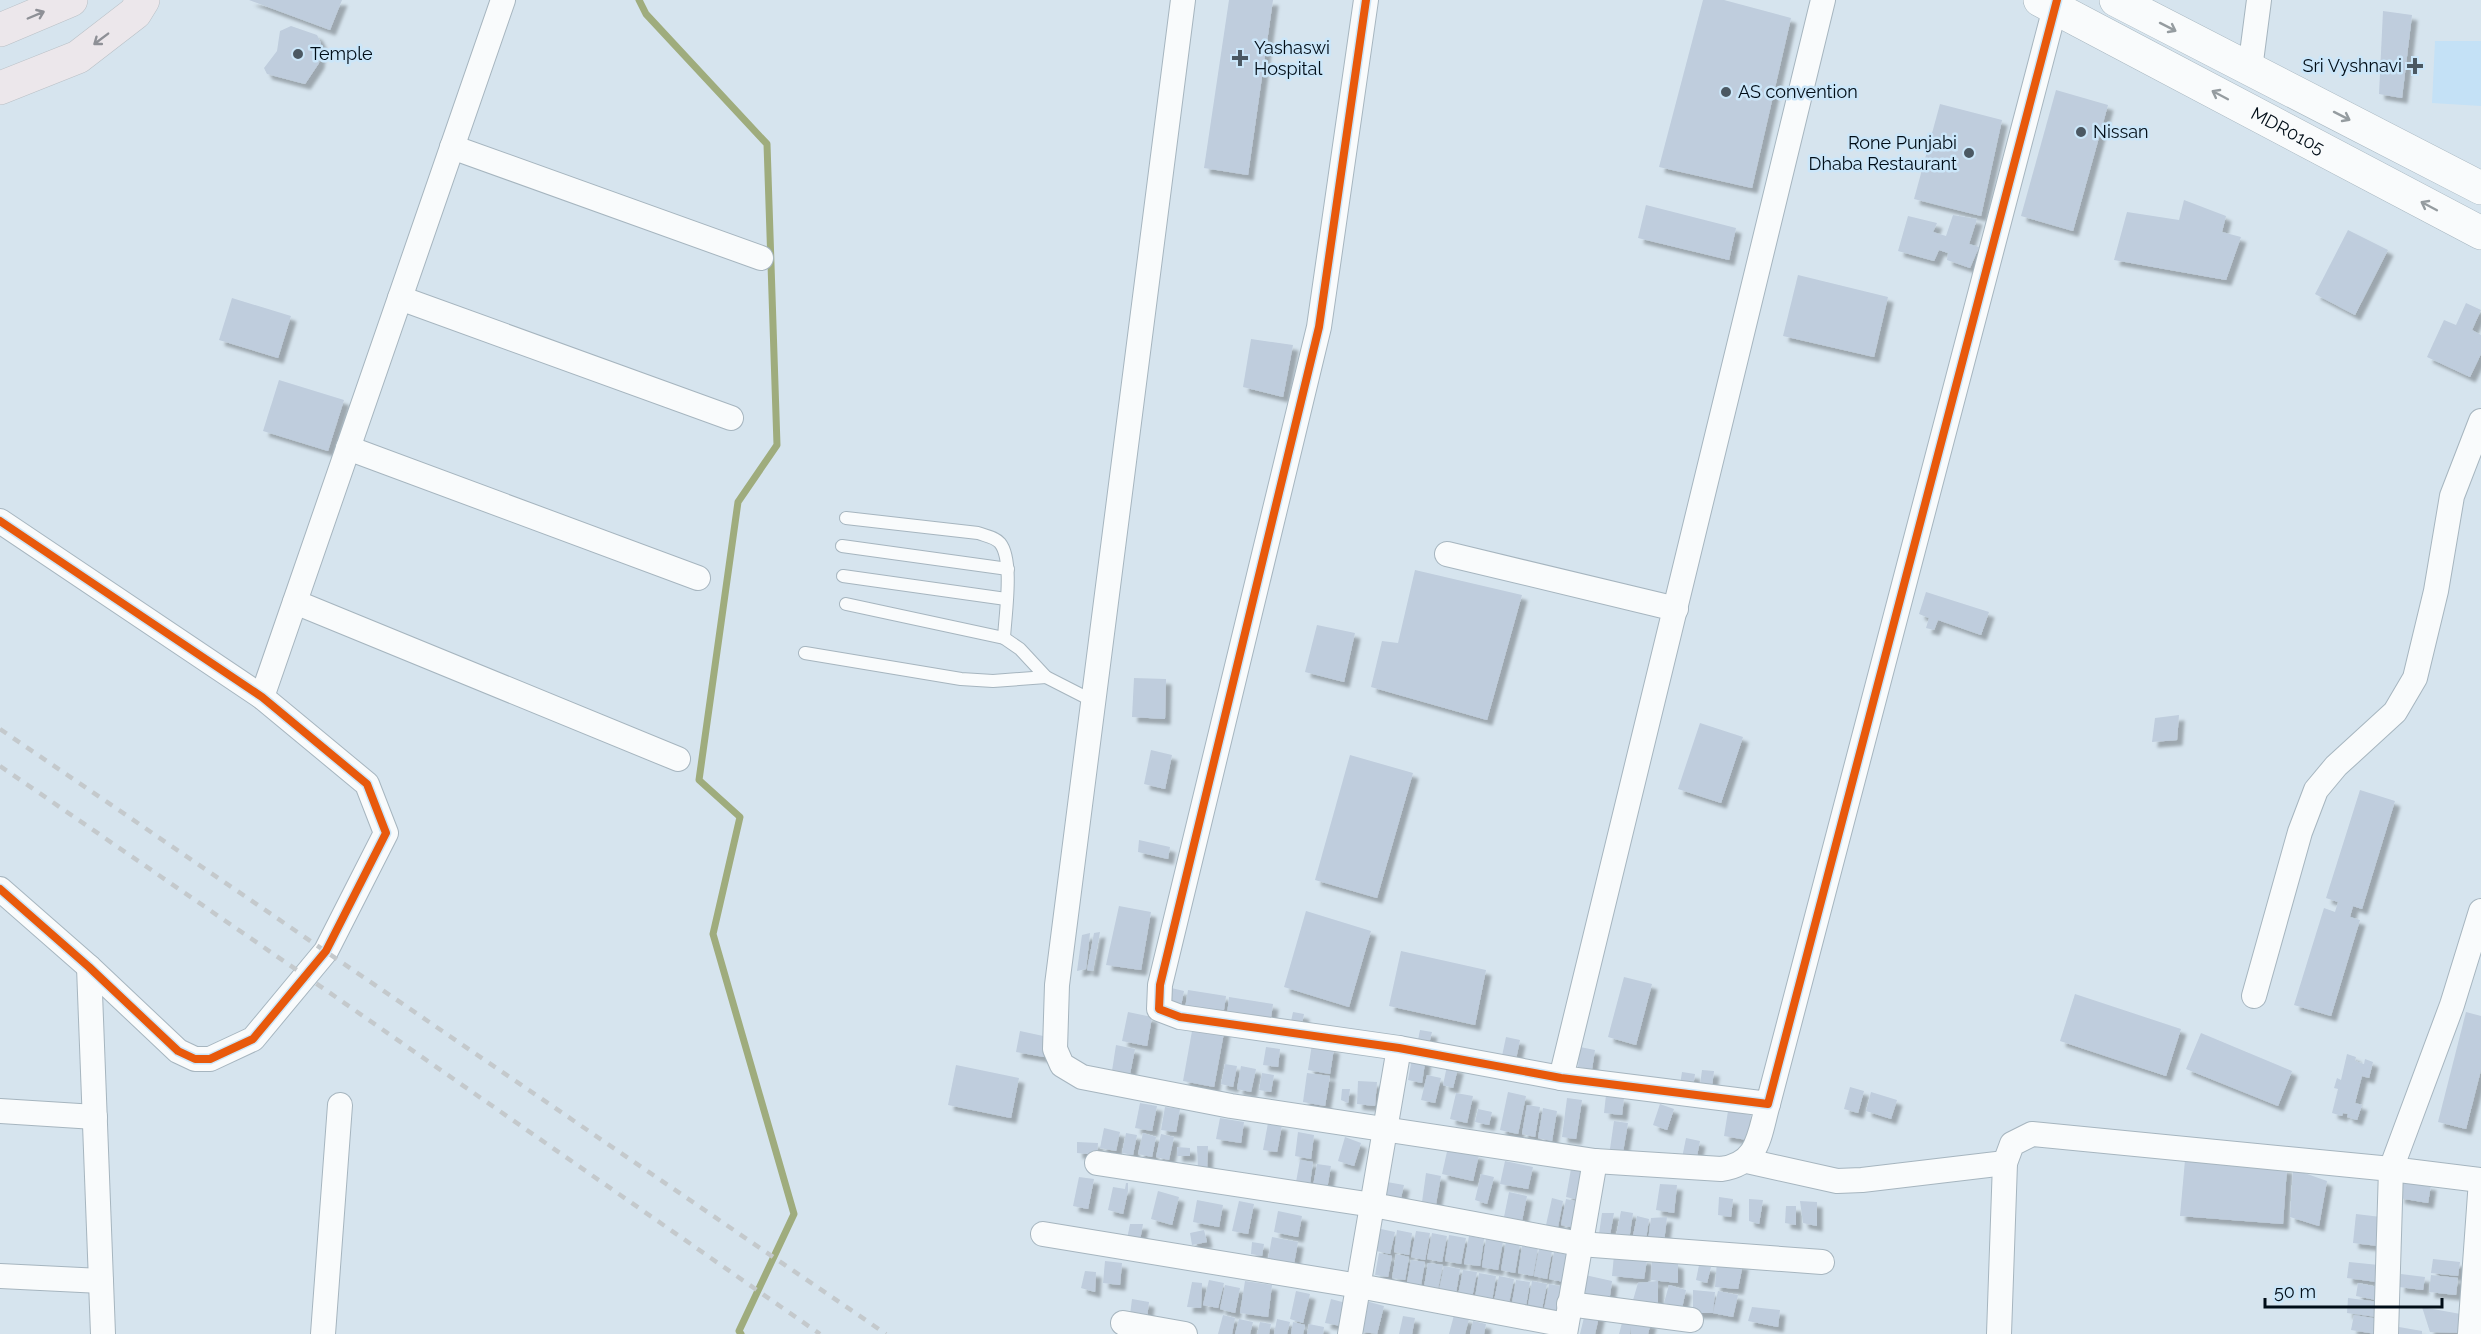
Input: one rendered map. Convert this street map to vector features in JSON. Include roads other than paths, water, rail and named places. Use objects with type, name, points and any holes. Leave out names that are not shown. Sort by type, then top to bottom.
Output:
[{"type":"main road","points":[[0,30],[71,0]]},
{"type":"main road","points":[[0,88],[78,57],[135,13],[143,0]]},
{"type":"main road","points":[[2116,0],[2481,188]]},
{"type":"main road","name":"MDR0105","points":[[2050,2],[2481,233]]},
{"type":"street","points":[[262,697],[503,0]]},
{"type":"street","points":[[1183,0],[1057,985],[1055,1049],[1062,1065],[1082,1077],[1231,1106],[1595,1161],[1722,1169],[1736,1167],[1747,1161],[1755,1148],[1768,1104],[2050,2]]},
{"type":"street","points":[[1366,0],[1319,327],[1160,985],[1159,1009],[1180,1017],[1399,1048],[1561,1078],[1768,1104]]},
{"type":"street","points":[[1561,1078],[1823,0]]},
{"type":"street","points":[[2250,69],[2259,0]]},
{"type":"street","points":[[452,147],[761,258]]},
{"type":"street","points":[[400,298],[731,418]]},
{"type":"street","points":[[2254,996],[2300,832],[2316,790],[2336,766],[2395,712],[2415,678],[2436,591],[2452,495],[2481,421]]},
{"type":"street","points":[[348,448],[698,578]]},
{"type":"street","points":[[0,521],[262,697],[367,784],[386,833],[326,951],[254,1039],[210,1059],[195,1059],[178,1051],[89,967],[0,889]]},
{"type":"street","points":[[1447,554],[1676,609]]},
{"type":"street","points":[[295,602],[678,759]]},
{"type":"street","points":[[2386,1334],[2391,1169],[2452,1005],[2472,947],[2481,911]]},
{"type":"street","points":[[89,967],[103,1334]]},
{"type":"street","points":[[1350,1334],[1399,1048]]},
{"type":"street","points":[[323,1334],[340,1106]]},
{"type":"street","points":[[0,1112],[95,1118]]},
{"type":"street","points":[[1999,1334],[2005,1163],[2012,1144],[2032,1134],[2481,1180],[2470,1334]]},
{"type":"street","points":[[1567,1321],[1595,1161]]},
{"type":"street","points":[[1747,1161],[1837,1181],[2005,1163]]},
{"type":"street","points":[[1096,1163],[1373,1205],[1580,1244],[1822,1262]]},
{"type":"street","points":[[1043,1234],[1567,1321],[1691,1320]]},
{"type":"street","points":[[0,1276],[101,1281]]},
{"type":"street","points":[[1123,1323],[1185,1334]]},
{"type":"lane","points":[[846,518],[978,533],[994,538],[1001,544],[1008,569],[1005,638]]},
{"type":"lane","points":[[842,546],[1008,569]]},
{"type":"lane","points":[[843,576],[1006,599]]},
{"type":"lane","points":[[846,604],[1005,638],[1020,649],[1046,677],[1095,702]]},
{"type":"lane","points":[[805,654],[961,679],[993,681],[1046,677]]},
{"type":"waterway","points":[[639,0],[646,14],[767,144],[777,445],[738,502],[699,780],[740,817],[713,934],[794,1214],[739,1331],[741,1334]]},
{"type":"railway","points":[[0,729],[886,1334]]},
{"type":"railway","points":[[0,766],[820,1334]]},
{"type":"place","name":"Temple","points":[[298,54]]},
{"type":"place","name":"Yashaswi Hospital","points":[[1240,58]]},
{"type":"place","name":"Sri Vyshnavi","points":[[2415,66]]},
{"type":"place","name":"AS convention","points":[[1726,92]]},
{"type":"place","name":"Nissan","points":[[2081,132]]},
{"type":"place","name":"Rone Punjabi Dhaba Restaurant","points":[[1969,153]]}]
